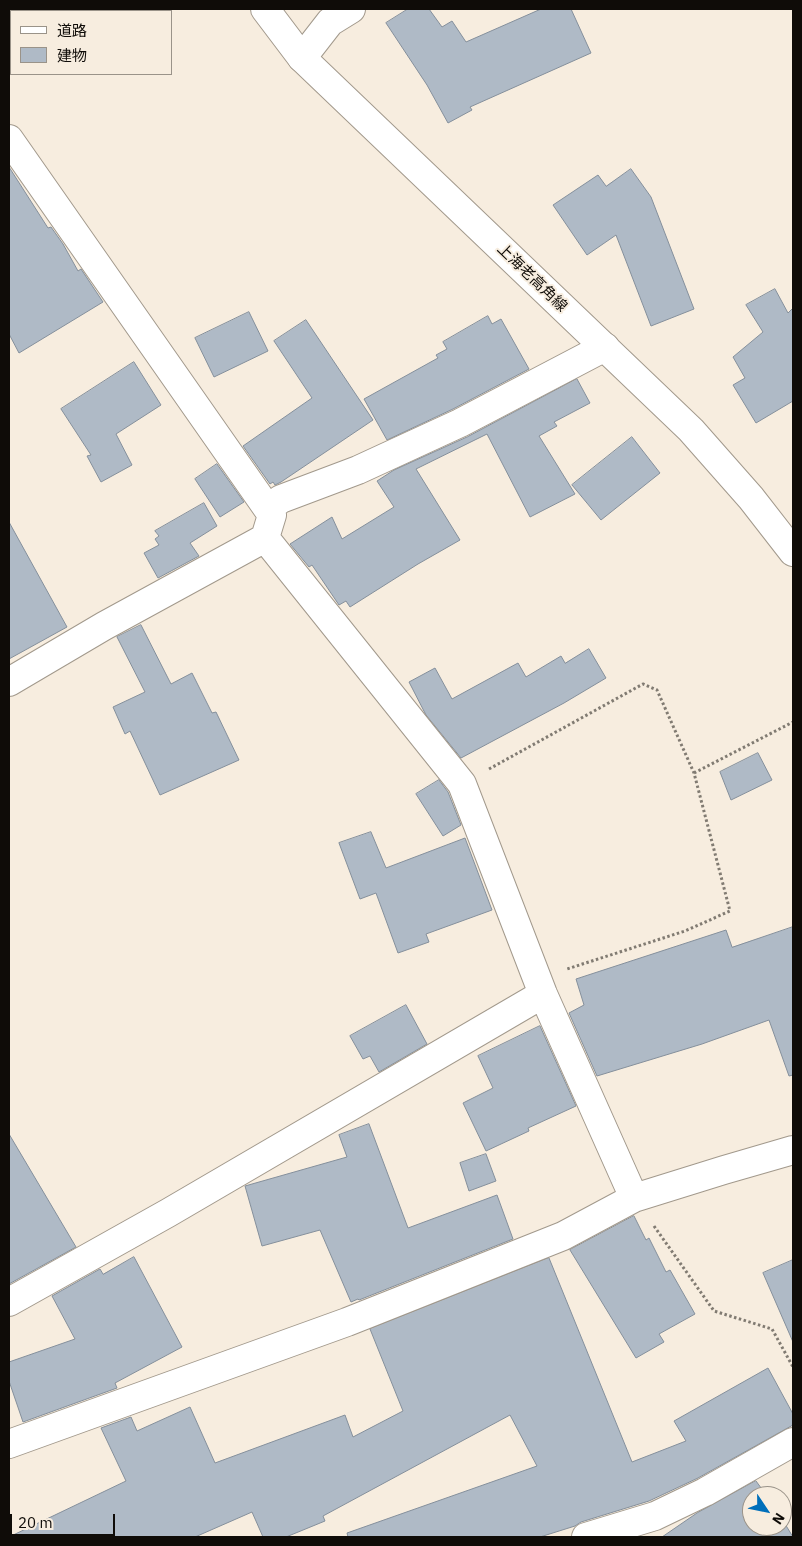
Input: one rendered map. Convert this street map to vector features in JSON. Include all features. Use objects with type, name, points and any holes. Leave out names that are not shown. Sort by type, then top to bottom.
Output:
[{"type":"street","name":"上海老高角線","points":[[266,9],[302,58],[691,430],[752,498],[793,552]]},
{"type":"street","points":[[302,58],[330,22],[351,9]]},
{"type":"street","points":[[9,139],[272,515],[265,538],[104,626],[9,682]]},
{"type":"street","points":[[268,508],[281,499],[358,470],[452,427],[605,347]]},
{"type":"street","points":[[265,538],[462,784],[540,986],[634,1198]]},
{"type":"street","points":[[9,1302],[168,1213],[540,986]]},
{"type":"street","points":[[9,1444],[347,1322],[563,1236],[634,1198],[793,1150]]},
{"type":"street","points":[[586,1537],[655,1516],[705,1492],[793,1442]]},
{"type":"path","points":[[462,784],[643,684],[657,690],[694,773],[730,911],[685,931],[540,986]]},
{"type":"path","points":[[694,773],[793,722]]},
{"type":"path","points":[[634,1198],[714,1311],[772,1329],[793,1368]]},
{"type":"building","points":[[408,9],[429,9],[442,27],[452,21],[466,42],[541,9],[571,9],[591,53],[470,107],[472,110],[448,123],[427,85],[386,23]]},
{"type":"building","points":[[9,167],[48,228],[51,227],[78,271],[81,269],[103,302],[19,353],[9,334]]},
{"type":"building","points":[[631,169],[651,197],[694,309],[651,326],[616,235],[587,255],[553,205],[598,175],[606,186]]},
{"type":"building","points":[[775,289],[788,313],[793,308],[793,401],[756,423],[733,385],[745,378],[733,357],[763,332],[746,305]]},
{"type":"building","points":[[249,312],[268,351],[214,377],[195,338]]},
{"type":"building","points":[[488,316],[492,324],[501,319],[529,369],[453,409],[387,440],[364,399],[438,358],[436,355],[447,349],[443,342]]},
{"type":"building","points":[[306,320],[373,420],[281,482],[275,485],[273,482],[270,484],[243,446],[312,398],[274,341]]},
{"type":"building","points":[[134,362],[161,405],[116,434],[132,465],[101,482],[87,456],[91,455],[61,409]]},
{"type":"building","points":[[577,379],[590,403],[554,422],[557,426],[539,436],[575,494],[530,517],[487,434],[416,469],[460,540],[350,607],[346,601],[339,605],[312,565],[309,567],[290,544],[332,517],[342,539],[394,507],[377,481],[394,470],[467,437]]},
{"type":"building","points":[[632,437],[660,473],[601,520],[572,485]]},
{"type":"building","points":[[217,464],[244,502],[220,517],[195,479]]},
{"type":"building","points":[[204,503],[217,526],[190,543],[199,556],[158,578],[144,553],[159,545],[155,539],[159,536],[155,531]]},
{"type":"building","points":[[9,522],[67,627],[9,659]]},
{"type":"building","points":[[141,625],[171,684],[192,673],[212,713],[216,712],[239,760],[160,795],[130,731],[125,734],[113,707],[145,692],[117,637]]},
{"type":"building","points":[[589,649],[606,678],[564,703],[461,758],[426,715],[409,682],[435,668],[452,699],[518,663],[526,677],[561,656],[565,663]]},
{"type":"building","points":[[758,753],[772,780],[731,800],[720,772]]},
{"type":"building","points":[[439,780],[448,792],[461,825],[443,836],[416,794]]},
{"type":"building","points":[[371,832],[386,868],[465,838],[492,910],[426,934],[429,942],[398,953],[376,893],[360,899],[339,843]]},
{"type":"building","points":[[793,927],[793,1075],[789,1076],[769,1020],[702,1044],[597,1076],[569,1013],[584,1005],[576,979],[726,930],[732,947]]},
{"type":"building","points":[[406,1005],[427,1044],[379,1072],[370,1056],[363,1059],[350,1036]]},
{"type":"building","points":[[540,1026],[576,1106],[528,1128],[529,1131],[486,1151],[463,1103],[493,1088],[478,1056]]},
{"type":"building","points":[[369,1124],[408,1228],[497,1195],[513,1239],[351,1302],[320,1230],[262,1246],[245,1186],[347,1157],[339,1135]]},
{"type":"building","points":[[9,1134],[76,1247],[9,1284]]},
{"type":"building","points":[[486,1154],[496,1181],[469,1191],[460,1163]]},
{"type":"building","points":[[634,1216],[646,1240],[649,1238],[666,1272],[670,1270],[695,1314],[659,1334],[664,1342],[636,1358],[570,1250]]},
{"type":"building","points":[[134,1257],[182,1347],[115,1383],[117,1388],[23,1422],[9,1381],[9,1362],[75,1339],[52,1296],[100,1269],[103,1274]]},
{"type":"building","points":[[549,1258],[632,1462],[686,1441],[674,1421],[768,1368],[793,1414],[793,1425],[698,1478],[649,1501],[540,1537],[348,1537],[347,1533],[537,1466],[510,1415],[323,1516],[325,1521],[286,1537],[263,1537],[252,1512],[195,1537],[9,1537],[126,1481],[101,1428],[131,1417],[137,1431],[190,1407],[215,1463],[345,1415],[353,1437],[403,1411],[370,1329]]},
{"type":"building","points":[[793,1260],[793,1342],[763,1273]]},
{"type":"building","points":[[756,1481],[760,1486],[747,1486]]},
{"type":"building","points":[[742,1489],[742,1536],[792,1535],[793,1537],[662,1537],[697,1513]]}]
